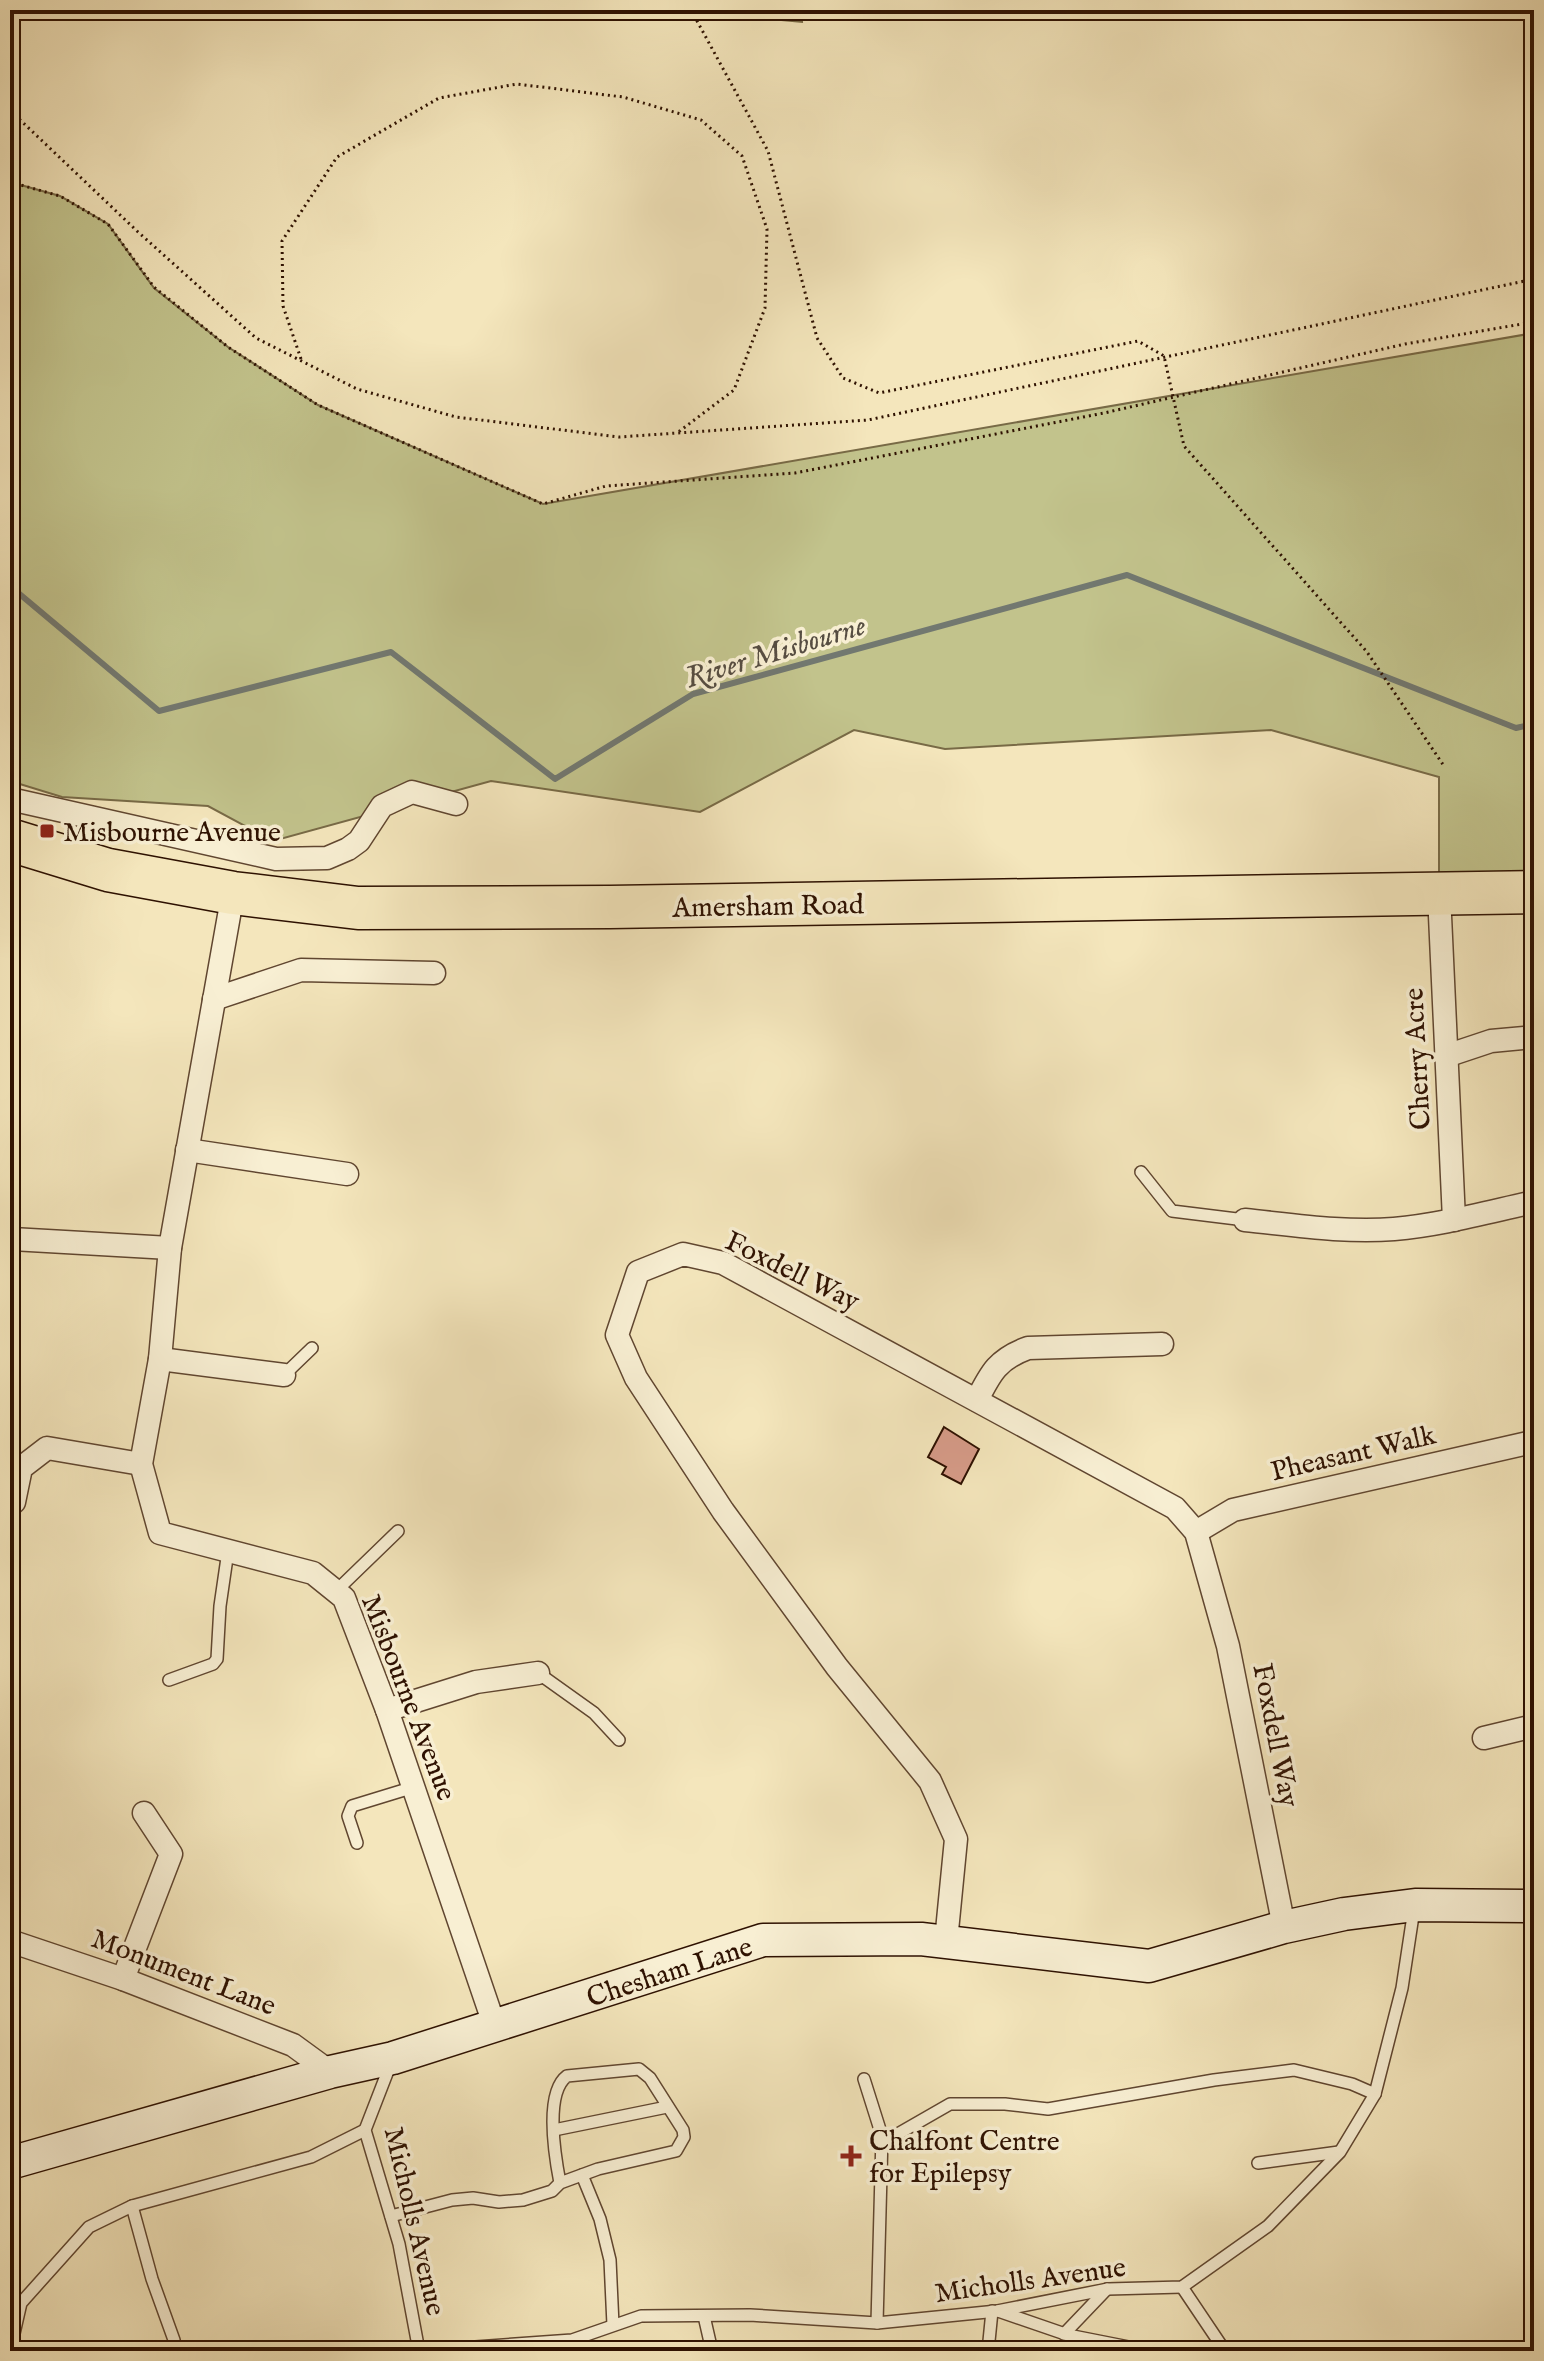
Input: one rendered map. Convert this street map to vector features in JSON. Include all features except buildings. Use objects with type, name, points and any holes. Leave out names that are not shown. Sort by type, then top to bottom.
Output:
[{"type":"highway","name":"Amersham Road","points":[[10,840],[108,870],[233,893],[358,908],[610,907],[1534,892]]},
{"type":"street","points":[[10,799],[276,859],[327,858],[348,849],[359,841],[382,806],[412,792],[456,804]]},
{"type":"street","name":"Misbourne Avenue","points":[[233,893],[170,1248],[160,1359],[141,1464],[160,1533],[313,1573],[344,1598],[387,1710],[495,2027]]},
{"type":"street","name":"Cherry Acre","points":[[1439,894],[1454,1220]]},
{"type":"street","points":[[214,999],[301,970],[434,973]]},
{"type":"street","points":[[1446,1056],[1491,1041],[1534,1037]]},
{"type":"street","points":[[187,1150],[347,1174]]},
{"type":"street","points":[[1245,1220],[1327,1228],[1393,1229],[1454,1220],[1534,1202]]},
{"type":"street","points":[[10,1235],[12,1239],[170,1248]]},
{"type":"street","name":"Foxdell Way","points":[[946,1941],[956,1839],[930,1781],[837,1667],[723,1511],[636,1378],[617,1335],[638,1272],[683,1254],[723,1263],[1175,1508],[1196,1532],[1228,1646],[1284,1927]]},
{"type":"street","points":[[977,1400],[993,1369],[1013,1354],[1028,1348],[1162,1344]]},
{"type":"street","points":[[160,1359],[284,1375]]},
{"type":"street","name":"Pheasant Walk","points":[[1196,1532],[1233,1510],[1528,1443]]},
{"type":"street","points":[[14,1502],[21,1468],[47,1448],[141,1464]]},
{"type":"street","points":[[387,1710],[476,1682],[538,1673]]},
{"type":"street","points":[[1484,1738],[1534,1726]]},
{"type":"street","points":[[123,1979],[171,1854],[144,1813]]},
{"type":"street","name":"Chesham Lane","points":[[10,2163],[330,2072],[393,2058],[763,1940],[921,1939],[1149,1966],[1284,1927],[1344,1914],[1415,1905],[1534,1906]]},
{"type":"street","name":"Monument Lane","points":[[10,1941],[123,1979],[293,2045],[330,2072]]},
{"type":"lane","points":[[1141,1172],[1172,1211],[1245,1220]]},
{"type":"lane","points":[[284,1375],[312,1348]]},
{"type":"lane","points":[[335,1592],[398,1531]]},
{"type":"lane","points":[[169,1680],[213,1664],[217,1659],[228,1551]]},
{"type":"lane","points":[[538,1673],[594,1713],[619,1740]]},
{"type":"lane","points":[[357,1843],[348,1816],[352,1806],[414,1787]]},
{"type":"lane","points":[[1225,2351],[1182,2287],[1268,2226],[1340,2152],[1375,2094],[1402,1988],[1415,1905]]},
{"type":"lane","name":"Micholls Avenue","points":[[393,2058],[365,2130],[399,2244],[419,2351],[563,2346],[641,2316],[750,2315],[877,2323],[994,2311],[1108,2289],[1182,2287]]},
{"type":"lane","points":[[391,2216],[452,2200],[523,2200],[552,2191],[560,2183],[582,2175],[676,2151],[684,2137],[683,2130],[650,2078],[639,2069],[567,2076],[559,2082],[555,2095],[554,2130],[560,2183]]},
{"type":"lane","points":[[882,2143],[950,2104],[1005,2104],[1048,2109],[1214,2080],[1294,2070],[1352,2084],[1375,2094]]},
{"type":"lane","points":[[864,2079],[882,2136],[877,2323]]},
{"type":"lane","points":[[554,2130],[667,2107]]},
{"type":"lane","points":[[10,2351],[21,2303],[89,2227],[132,2206],[311,2157],[365,2130]]},
{"type":"lane","points":[[1258,2163],[1340,2152]]},
{"type":"lane","points":[[582,2175],[600,2219],[610,2260],[613,2325]]},
{"type":"lane","points":[[132,2206],[152,2279],[174,2340]]},
{"type":"lane","points":[[1064,2334],[1108,2289]]},
{"type":"lane","points":[[988,2351],[994,2311],[1064,2334],[1149,2351]]},
{"type":"lane","points":[[704,2316],[712,2351]]},
{"type":"path","points":[[691,10],[768,151],[817,338],[843,378],[879,393],[1138,341],[1164,356],[1184,446],[1367,652],[1444,766]]},
{"type":"path","points":[[301,361],[283,306],[282,241],[337,157],[439,98],[517,84],[623,97],[701,120],[742,156],[767,229],[765,308],[734,390],[677,433]]},
{"type":"path","points":[[10,104],[16,116],[256,338],[357,389],[456,417],[619,437],[868,420],[1534,279]]},
{"type":"path","points":[[10,182],[60,196],[108,224],[154,287],[228,347],[318,405],[543,504],[606,486],[795,473],[1172,397],[1405,344],[1534,322]]},
{"type":"green space","points":[[676,10],[801,10],[802,22]]},
{"type":"green space","points":[[10,182],[60,196],[108,224],[154,288],[228,347],[318,405],[543,504],[1534,333],[1534,894],[1439,894],[1439,777],[1271,730],[945,749],[854,730],[700,812],[491,781],[273,841],[208,806],[62,797],[10,781]]},
{"type":"waterway","name":"River Misbourne","points":[[10,586],[159,711],[391,652],[555,779],[693,694],[1127,575],[1516,728],[1534,724]]},
{"type":"place","name":"Misbourne Avenue","points":[[47,831]]},
{"type":"place","name":"Chalfont Centre for Epilepsy","points":[[851,2156]]}]
